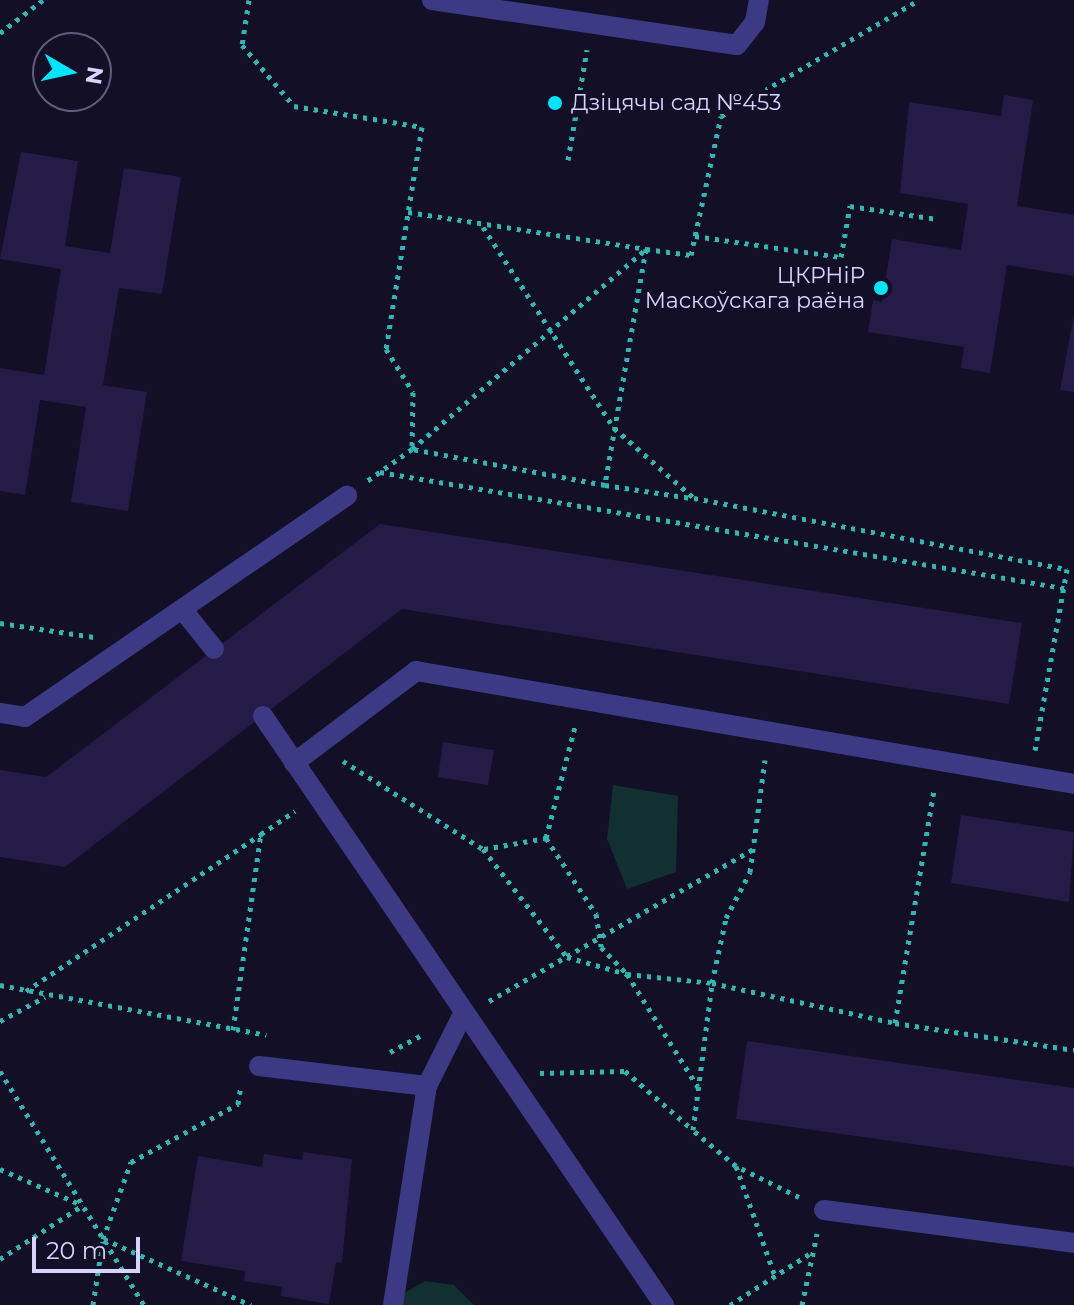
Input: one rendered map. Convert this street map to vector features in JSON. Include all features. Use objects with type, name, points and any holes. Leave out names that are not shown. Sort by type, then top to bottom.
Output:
[{"type":"lane","points":[[432,0],[591,27],[737,45],[755,22],[759,0]]},
{"type":"lane","points":[[0,713],[25,717],[347,496]]},
{"type":"lane","points":[[182,609],[214,649]]},
{"type":"lane","points":[[294,763],[416,671],[1074,784]]},
{"type":"lane","points":[[263,716],[664,1305]]},
{"type":"lane","points":[[393,1305],[427,1086],[464,1012]]},
{"type":"lane","points":[[251,1070],[427,1086]]},
{"type":"lane","points":[[824,1210],[1074,1243]]},
{"type":"path","points":[[0,33],[43,0]]},
{"type":"path","points":[[249,0],[242,45],[294,106],[422,127],[386,349],[413,392],[412,449]]},
{"type":"path","points":[[408,212],[482,226],[691,255],[721,116],[919,0]]},
{"type":"path","points":[[568,160],[591,27]]},
{"type":"path","points":[[695,236],[841,257],[850,206],[937,219]]},
{"type":"path","points":[[482,226],[614,428],[694,498]]},
{"type":"path","points":[[347,496],[412,449],[552,335],[646,249]]},
{"type":"path","points":[[605,485],[646,249]]},
{"type":"path","points":[[412,449],[605,485],[694,498],[1067,569],[1030,777]]},
{"type":"path","points":[[380,472],[1064,588]]},
{"type":"path","points":[[0,623],[133,643]]},
{"type":"path","points":[[582,699],[546,838],[596,914],[601,947],[627,974],[698,1088]]},
{"type":"path","points":[[693,1130],[712,983],[726,918],[750,872],[768,731]]},
{"type":"path","points":[[318,745],[483,849],[567,957],[627,974],[712,983],[895,1023],[1074,1050]]},
{"type":"path","points":[[895,1023],[939,760]]},
{"type":"path","points":[[26,991],[316,796]]},
{"type":"path","points":[[233,1030],[261,834]]},
{"type":"path","points":[[483,849],[546,838]]},
{"type":"path","points":[[384,1056],[464,1012],[518,988],[599,935],[753,849]]},
{"type":"path","points":[[0,985],[279,1037]]},
{"type":"path","points":[[0,1021],[46,996]]},
{"type":"path","points":[[247,1046],[249,1032]]},
{"type":"path","points":[[93,1305],[103,1239],[131,1162],[238,1104],[251,1070]]},
{"type":"path","points":[[0,1071],[144,1305]]},
{"type":"path","points":[[506,1073],[625,1071],[736,1166],[824,1210],[810,1253],[802,1305]]},
{"type":"path","points":[[736,1166],[775,1276]]},
{"type":"path","points":[[0,1169],[83,1205]]},
{"type":"path","points":[[0,1259],[83,1205]]},
{"type":"path","points":[[103,1239],[251,1305]]},
{"type":"path","points":[[730,1305],[810,1253]]},
{"type":"green space","points":[[613,785],[678,796],[676,872],[627,889],[607,839]]},
{"type":"green space","points":[[425,1281],[454,1285],[474,1305],[397,1305],[399,1296]]},
{"type":"building","points":[[1004,95],[1033,100],[1017,206],[1074,215],[1074,276],[1007,265],[990,373],[961,368],[964,347],[868,332],[873,300],[882,302],[892,239],[961,250],[968,204],[900,193],[909,102],[1001,116]]},
{"type":"building","points":[[21,152],[78,161],[65,246],[110,253],[124,168],[181,177],[162,294],[119,288],[103,385],[147,392],[128,511],[71,502],[86,407],[40,400],[25,495],[0,491],[0,368],[44,375],[61,269],[0,259]]},
{"type":"building","points":[[1074,315],[1074,392],[1060,390]]},
{"type":"building","points":[[380,524],[1022,623],[1009,704],[402,609],[65,867],[0,857],[0,770],[46,777]]},
{"type":"building","points":[[443,742],[494,750],[488,785],[438,777]]},
{"type":"building","points":[[961,815],[1074,832],[1069,902],[951,883]]},
{"type":"building","points":[[747,1041],[1074,1088],[1074,1167],[736,1119]]},
{"type":"building","points":[[303,1152],[352,1159],[342,1263],[336,1262],[329,1304],[281,1296],[282,1287],[244,1281],[245,1271],[181,1261],[198,1156],[262,1167],[264,1154],[302,1160]]},
{"type":"place","name":"Дзіцячы сад №453","points":[[555,103]]},
{"type":"place","name":"ЦКРНіР Маскоўскага раёна","points":[[881,288]]}]
